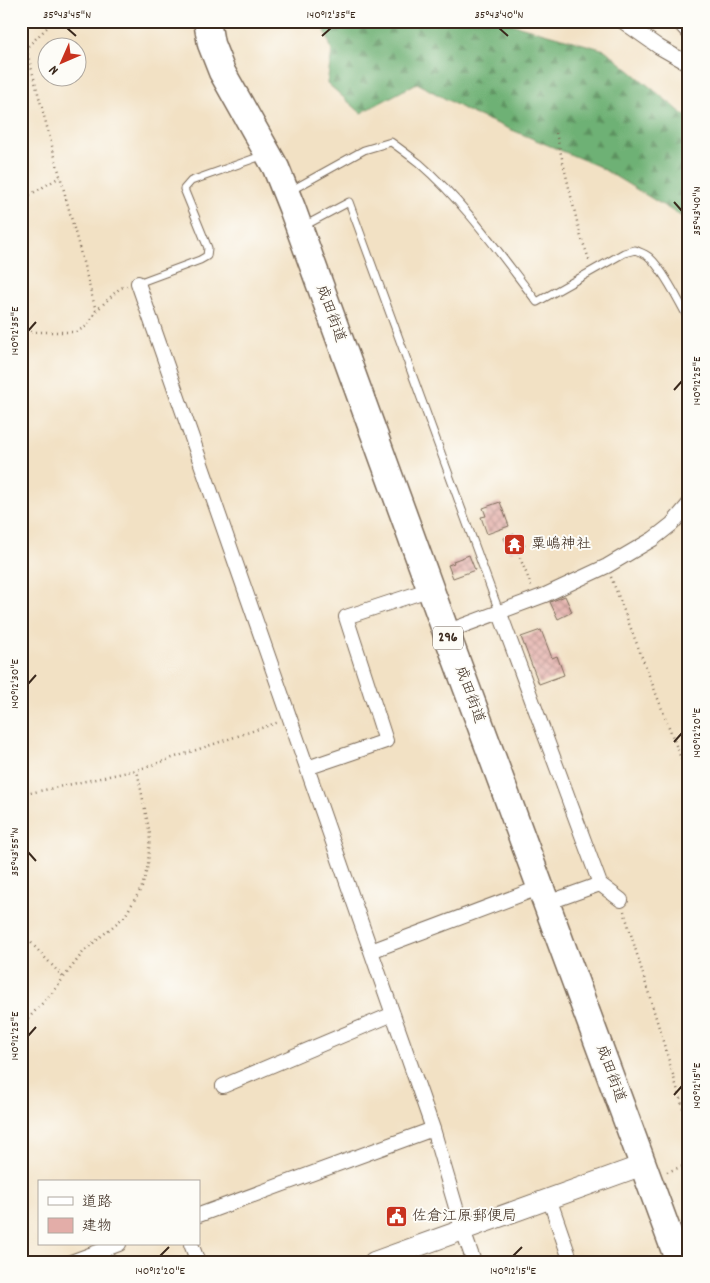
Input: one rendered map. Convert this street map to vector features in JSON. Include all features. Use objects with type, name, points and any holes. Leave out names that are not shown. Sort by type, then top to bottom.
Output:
[{"type":"highway","name":"成田街道","points":[[206,21],[211,44],[222,72],[276,168],[299,228],[679,1262]]},
{"type":"street","points":[[678,21],[689,33]]},
{"type":"street","points":[[627,23],[659,47],[689,64]]},
{"type":"street","points":[[138,283],[433,1129],[474,1262]]},
{"type":"street","points":[[446,632],[536,598],[607,566],[653,540],[672,524],[689,504]]},
{"type":"street","points":[[307,768],[386,741],[346,618],[431,589]]},
{"type":"street","points":[[499,611],[600,884],[621,900]]},
{"type":"street","points":[[371,952],[544,895],[600,884]]},
{"type":"street","points":[[223,1086],[393,1014]]},
{"type":"street","points":[[200,1215],[433,1129]]},
{"type":"street","points":[[374,1262],[462,1228],[549,1198],[646,1172]]},
{"type":"street","points":[[549,1198],[571,1262]]},
{"type":"street","points":[[71,1262],[113,1246]]},
{"type":"street","points":[[192,1246],[198,1262]]},
{"type":"lane","points":[[286,194],[364,150],[391,142],[420,164],[455,198],[537,302],[624,253],[635,250],[649,257],[657,266],[689,320]]},
{"type":"lane","points":[[138,283],[207,256],[208,248],[184,189],[192,181],[267,154]]},
{"type":"lane","points":[[299,228],[349,202],[499,611]]},
{"type":"path","points":[[21,50],[26,48],[54,21]]},
{"type":"path","points":[[26,48],[96,311]]},
{"type":"path","points":[[556,133],[580,234],[593,270]]},
{"type":"path","points":[[21,200],[60,177]]},
{"type":"path","points":[[21,332],[76,332],[87,326],[96,311],[120,288],[138,283]]},
{"type":"path","points":[[518,553],[536,598]]},
{"type":"path","points":[[607,566],[689,779]]},
{"type":"path","points":[[21,795],[137,770],[290,718]]},
{"type":"path","points":[[21,1026],[52,993],[84,951],[125,916],[142,887],[148,865],[150,834],[137,770]]},
{"type":"path","points":[[621,900],[689,1128]]},
{"type":"path","points":[[21,932],[64,978]]},
{"type":"path","points":[[646,1172],[689,1164]]},
{"type":"green space","points":[[322,21],[501,21],[605,50],[689,119],[689,221],[598,166],[469,112],[417,83],[361,113],[327,83],[332,51]]},
{"type":"building","points":[[500,502],[509,526],[487,534],[481,517],[486,516],[483,508]]},
{"type":"building","points":[[514,534],[515,536],[520,534],[525,546],[510,552],[504,538]]},
{"type":"building","points":[[469,555],[475,570],[453,578],[448,565]]},
{"type":"building","points":[[565,596],[572,612],[558,619],[550,602]]},
{"type":"building","points":[[541,630],[552,658],[557,656],[564,675],[539,684],[521,637]]},
{"type":"place","name":"粟嶋神社","points":[[515,545]]},
{"type":"place","name":"佐倉江原郵便局","points":[[396,1217]]}]
